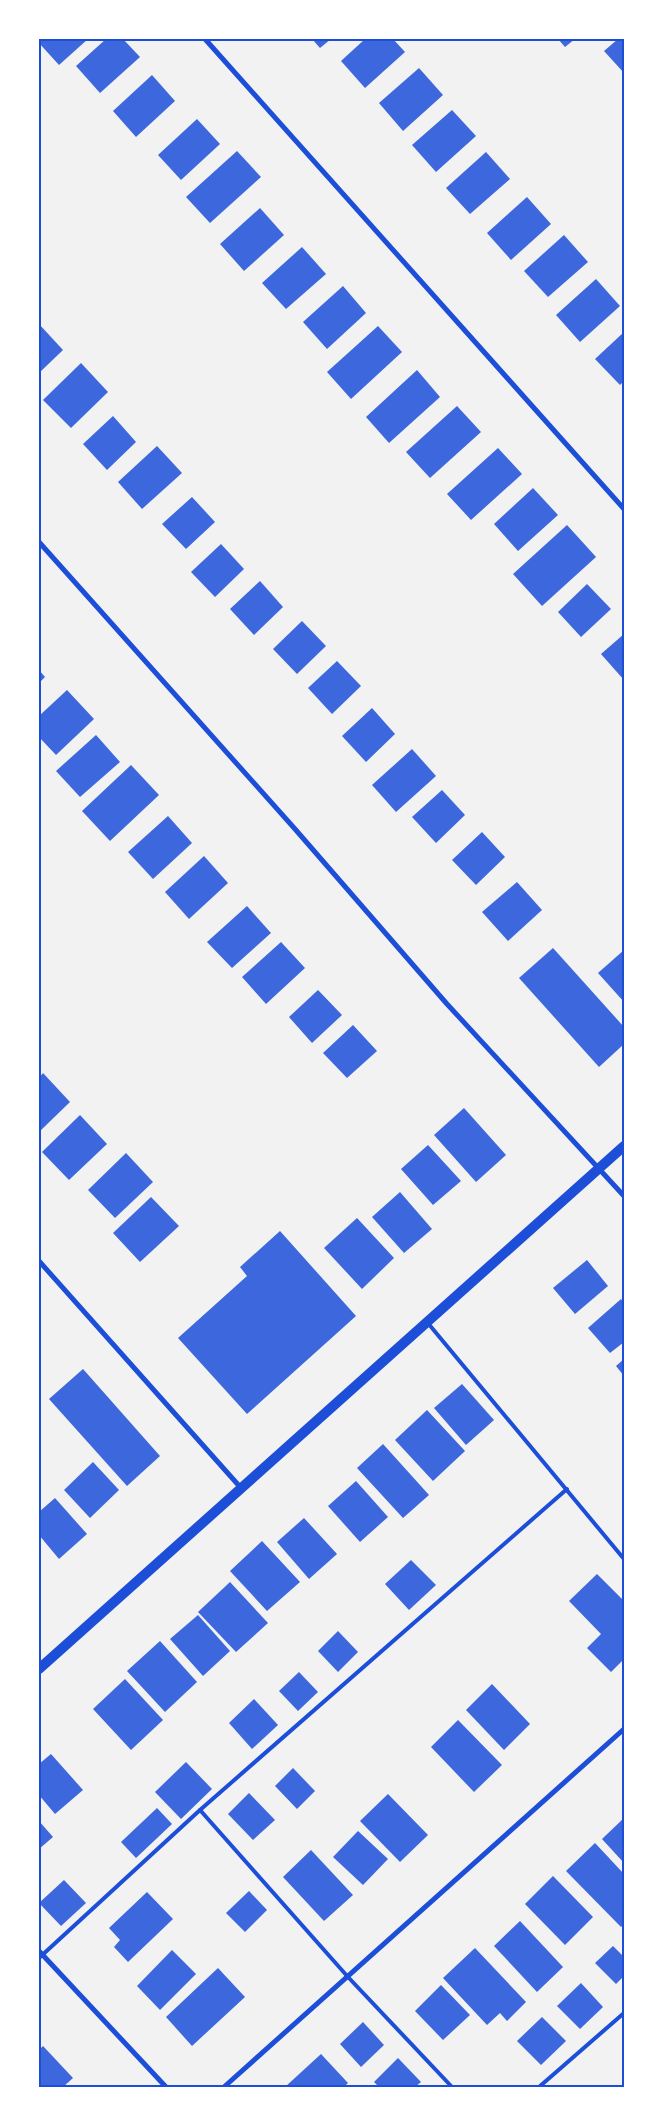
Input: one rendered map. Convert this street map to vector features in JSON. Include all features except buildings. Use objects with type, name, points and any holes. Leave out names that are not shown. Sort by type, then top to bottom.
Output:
[{"type":"main road","points":[[39,1669],[624,1146]]},
{"type":"street","points":[[205,39],[624,509]]},
{"type":"street","points":[[39,542],[447,1004],[624,1196]]},
{"type":"street","points":[[39,1261],[241,1488]]},
{"type":"street","points":[[224,2087],[624,1729]]},
{"type":"street","points":[[40,1954],[166,2087]]},
{"type":"lane","points":[[427,1322],[624,1559]]},
{"type":"lane","points":[[40,1954],[200,1810],[567,1489]]},
{"type":"lane","points":[[200,1810],[348,1977],[452,2087]]},
{"type":"lane","points":[[539,2087],[624,2012]]}]
